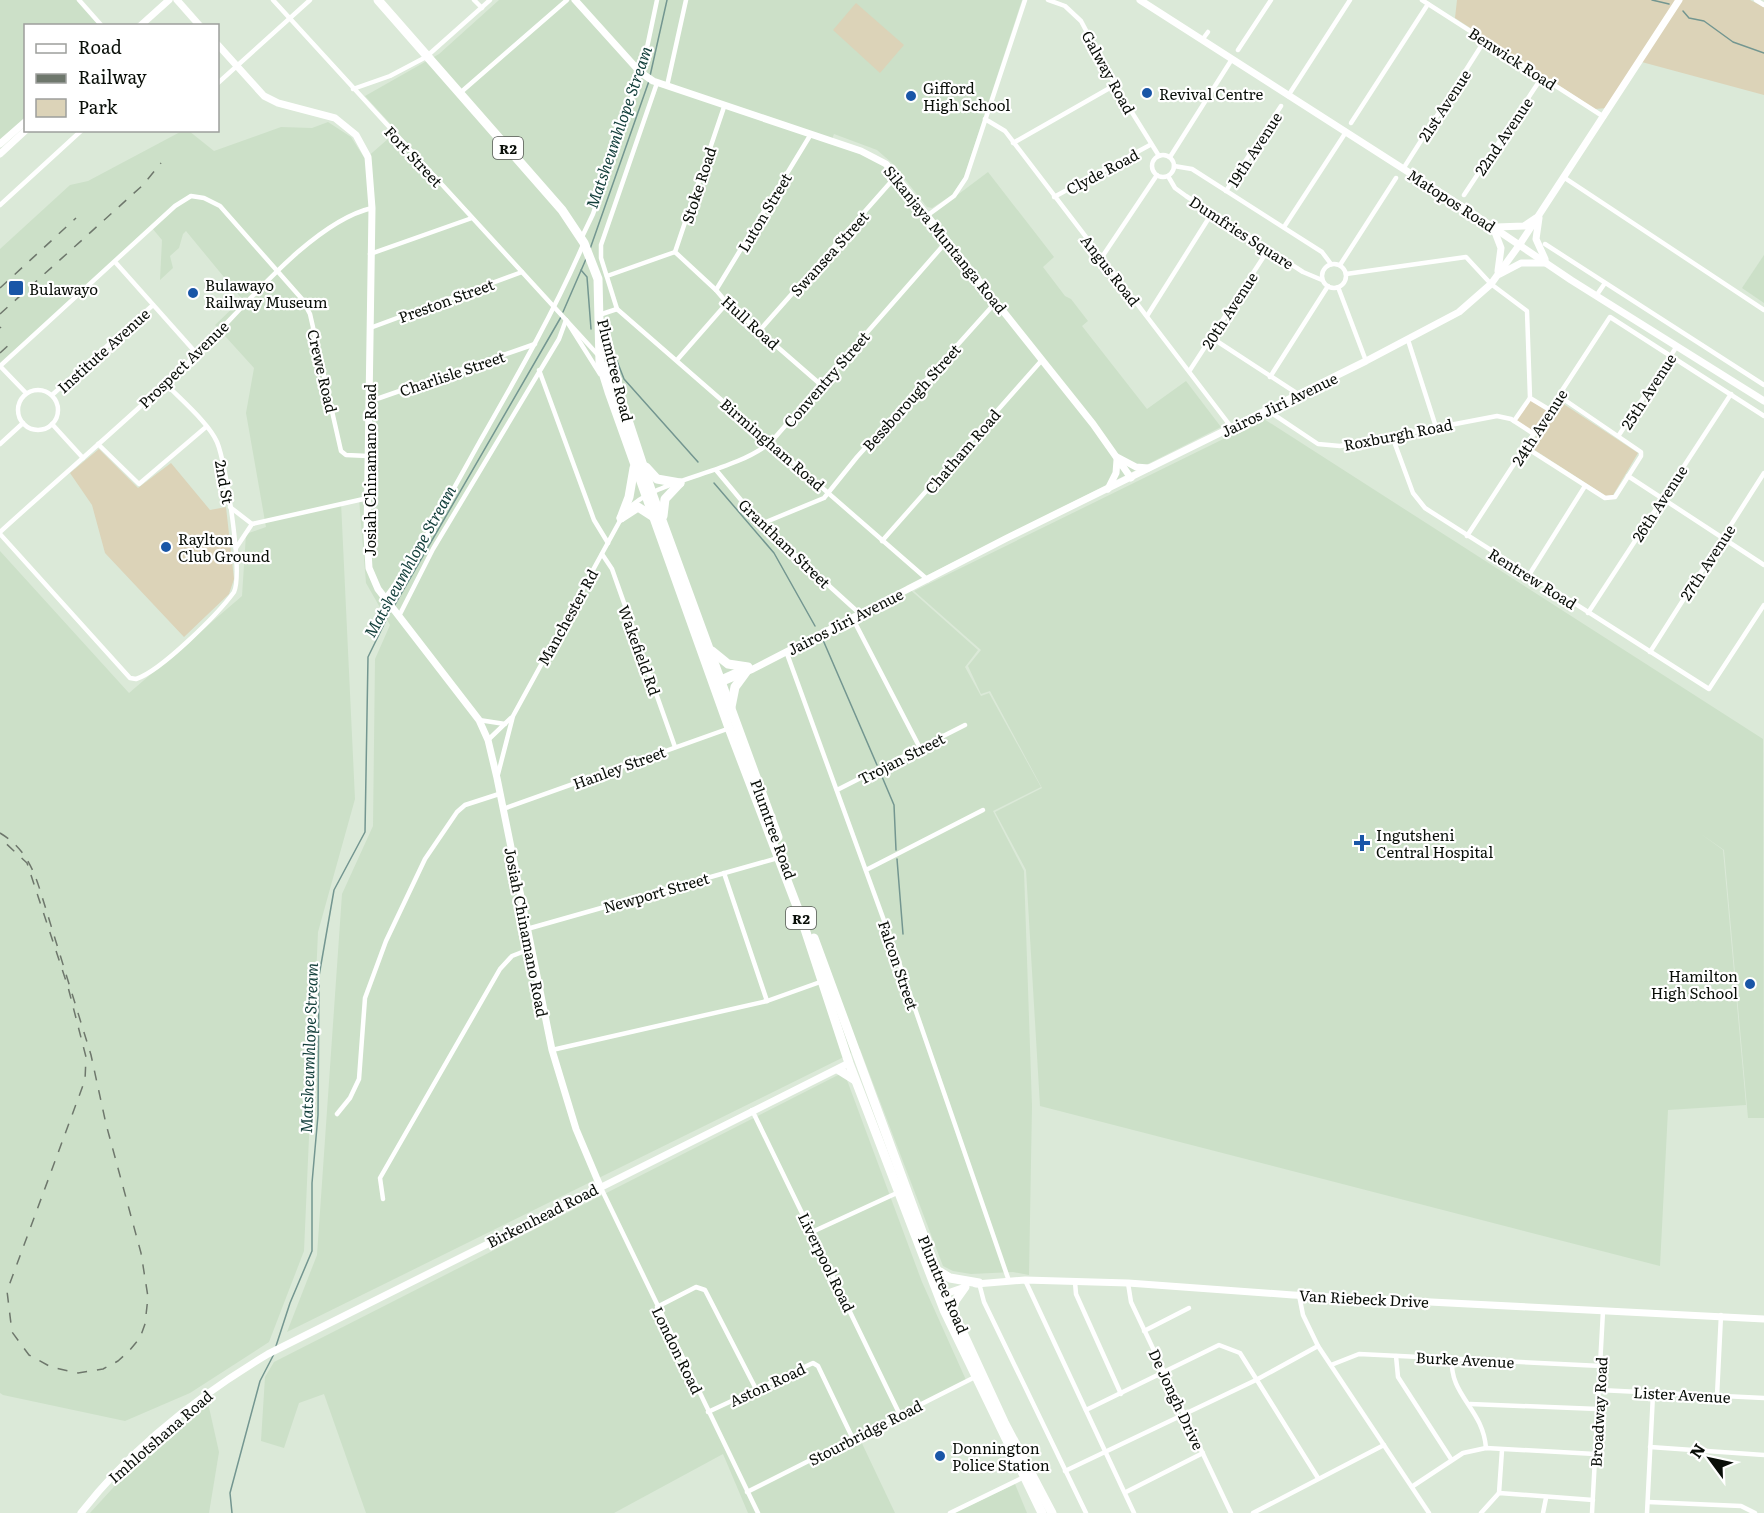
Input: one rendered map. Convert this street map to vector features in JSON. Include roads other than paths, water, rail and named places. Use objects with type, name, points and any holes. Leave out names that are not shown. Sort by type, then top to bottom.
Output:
[{"type":"highway","name":"R2","points":[[370,0],[415,51],[424,55]]},
{"type":"highway","name":"R2","points":[[378,0],[562,210],[591,259],[598,279],[600,299]]},
{"type":"highway","name":"Plumtree Road","points":[[600,299],[622,402],[649,494],[653,516],[716,694],[732,727],[782,856],[850,1049],[862,1070],[934,1286],[1004,1422],[1042,1513]]},
{"type":"highway","name":"Plumtree Road","points":[[600,299],[600,357],[609,392],[639,463]]},
{"type":"highway","points":[[621,518],[639,463],[657,480],[680,483]]},
{"type":"highway","points":[[662,521],[665,499],[680,483]]},
{"type":"highway","name":"Plumtree Road","points":[[649,494],[662,521],[708,647],[731,712],[732,727]]},
{"type":"highway","points":[[621,518],[638,507],[653,516]]},
{"type":"highway","points":[[708,647],[728,664],[750,668],[735,687],[731,712]]},
{"type":"highway","points":[[709,672],[719,680],[716,694]]},
{"type":"highway","points":[[850,1049],[849,1063],[862,1070]]},
{"type":"highway","points":[[850,1049],[838,1068],[848,1073],[856,1082]]},
{"type":"highway","name":"Plumtree Road","points":[[849,1063],[945,1294]]},
{"type":"highway","points":[[935,1269],[950,1278],[980,1282]]},
{"type":"highway","points":[[934,1286],[945,1294],[948,1310]]},
{"type":"highway","points":[[948,1310],[965,1287]]},
{"type":"highway","name":"Plumtree Road","points":[[1028,1476],[1052,1513]]},
{"type":"street","points":[[79,0],[100,24]]},
{"type":"street","points":[[142,24],[169,0]]},
{"type":"street","points":[[177,0],[198,24]]},
{"type":"street","name":"Fort Street","points":[[273,0],[565,319]]},
{"type":"street","points":[[219,82],[310,0]]},
{"type":"street","points":[[474,0],[482,8]]},
{"type":"street","points":[[460,93],[567,0]]},
{"type":"street","name":"Sikanjaya Muntanga Road","points":[[575,0],[642,74],[655,82],[879,159],[897,175],[1131,478]]},
{"type":"street","points":[[388,602],[556,309],[584,244],[642,74],[657,0]]},
{"type":"street","points":[[667,86],[686,0]]},
{"type":"street","points":[[928,215],[960,189],[1025,0]]},
{"type":"street","name":"Galway Road","points":[[1048,0],[1065,6],[1076,15],[1150,146],[1158,156]]},
{"type":"street","name":"Matopos Road","points":[[1140,0],[1520,244],[1596,296],[1764,400]]},
{"type":"street","points":[[1238,50],[1271,0]]},
{"type":"street","name":"19th Avenue","points":[[1288,96],[1350,0]]},
{"type":"street","name":"Benwick Road","points":[[1422,0],[1604,117]]},
{"type":"street","name":"Jairos Jiri Avenue","points":[[719,680],[725,681],[786,651],[1007,538],[1366,361],[1459,312],[1491,284],[1520,244],[1679,0]]},
{"type":"street","points":[[1756,0],[1764,5]]},
{"type":"street","points":[[353,89],[390,76],[424,55],[482,8],[487,1]]},
{"type":"street","points":[[1351,123],[1428,4]]},
{"type":"street","points":[[1202,40],[1208,32]]},
{"type":"street","name":"21st Avenue","points":[[1403,169],[1485,40]]},
{"type":"street","name":"Josiah Chinamano Road","points":[[219,46],[271,100],[327,115],[356,135],[368,157],[372,208],[368,402],[369,568],[388,602],[479,720],[488,740],[552,1050],[576,1130],[600,1186]]},
{"type":"street","points":[[1170,157],[1232,59]]},
{"type":"street","name":"22nd Avenue","points":[[1464,195],[1542,77]]},
{"type":"street","points":[[602,314],[617,309],[601,258],[602,241],[655,82]]},
{"type":"street","points":[[1013,143],[1115,85]]},
{"type":"street","name":"Stoke Road","points":[[675,252],[724,106]]},
{"type":"street","name":"19th Avenue","points":[[1226,191],[1281,106]]},
{"type":"street","name":"Angus Road","points":[[985,119],[1000,126],[1190,370],[1232,428]]},
{"type":"street","points":[[0,144],[24,124]]},
{"type":"street","points":[[0,154],[24,132]]},
{"type":"street","points":[[0,206],[80,132]]},
{"type":"street","points":[[1284,227],[1346,132]]},
{"type":"street","name":"Luton Street","points":[[716,290],[811,134]]},
{"type":"street","name":"Clyde Road","points":[[1054,197],[1150,146]]},
{"type":"street","points":[[1157,175],[1152,167],[1158,156],[1170,157]]},
{"type":"street","points":[[1157,175],[1168,176],[1174,166],[1170,157]]},
{"type":"street","name":"Dumfries Square","points":[[1174,166],[1192,169],[1325,254],[1331,264]]},
{"type":"street","name":"Swansea Street","points":[[760,330],[897,175]]},
{"type":"street","points":[[1102,257],[1157,175]]},
{"type":"street","name":"Dumfries Square","points":[[1168,176],[1175,188],[1212,213],[1312,277],[1322,280]]},
{"type":"street","points":[[1340,265],[1396,178]]},
{"type":"street","points":[[1565,178],[1764,310]]},
{"type":"street","points":[[26,393],[0,366],[116,263],[175,206],[191,196],[204,198],[220,206],[279,273]]},
{"type":"street","name":"Prospect Avenue","points":[[0,533],[197,354],[328,227],[354,213],[372,208]]},
{"type":"street","points":[[1147,316],[1212,213]]},
{"type":"street","points":[[1497,276],[1501,248],[1493,227],[1524,226],[1539,216]]},
{"type":"street","points":[[1497,276],[1521,263],[1548,263],[1536,239],[1539,216]]},
{"type":"street","points":[[370,254],[472,218]]},
{"type":"street","name":"Conventry Street","points":[[649,494],[748,457],[771,442],[948,240]]},
{"type":"street","points":[[1545,244],[1764,385]]},
{"type":"street","name":"20th Avenue","points":[[1190,370],[1268,250]]},
{"type":"street","points":[[607,276],[675,252]]},
{"type":"street","name":"Hull Road","points":[[675,252],[727,303],[820,384]]},
{"type":"street","points":[[1346,274],[1462,256],[1491,284],[1527,311],[1530,398],[1514,421]]},
{"type":"street","points":[[116,263],[197,354]]},
{"type":"street","points":[[1331,264],[1340,265],[1346,274],[1344,282],[1338,287],[1328,286],[1322,280],[1323,270],[1331,264]]},
{"type":"street","name":"Preston Street","points":[[370,328],[522,272]]},
{"type":"street","name":"Crewe Road","points":[[279,273],[298,294],[310,314],[341,451],[346,455],[368,456]]},
{"type":"street","points":[[1596,296],[1605,283]]},
{"type":"street","points":[[1270,376],[1328,286]]},
{"type":"street","points":[[1338,287],[1366,361]]},
{"type":"street","name":"Bessborough Street","points":[[829,493],[857,457],[996,302]]},
{"type":"street","points":[[677,360],[727,303]]},
{"type":"street","name":"Institute Avenue","points":[[52,395],[153,305]]},
{"type":"street","name":"Birmingham Road","points":[[617,309],[928,580]]},
{"type":"street","name":"24th Avenue","points":[[1467,536],[1610,317],[1671,355]]},
{"type":"street","points":[[565,319],[577,329],[600,357],[622,402]]},
{"type":"street","points":[[398,615],[433,549],[559,339],[565,319]]},
{"type":"street","points":[[565,319],[609,392]]},
{"type":"street","points":[[1212,338],[1298,395]]},
{"type":"street","points":[[1408,339],[1437,427]]},
{"type":"street","name":"Charlisle Street","points":[[368,402],[535,344]]},
{"type":"street","name":"25th Avenue","points":[[1619,435],[1677,346]]},
{"type":"street","points":[[1671,355],[1764,416]]},
{"type":"street","name":"Chatham Road","points":[[882,541],[1042,360]]},
{"type":"street","points":[[539,370],[594,520],[608,543]]},
{"type":"street","name":"2nd St","points":[[0,533],[119,668],[133,679],[141,678],[152,672],[230,598],[238,582],[230,507],[217,441],[165,383]]},
{"type":"street","points":[[37,389],[52,395],[58,410],[52,424],[41,430],[34,430],[23,423],[17,411],[21,398],[26,393],[37,389]]},
{"type":"street","name":"26th Avenue","points":[[1588,613],[1731,394]]},
{"type":"street","points":[[1526,447],[1605,498],[1613,497],[1628,476],[1641,453],[1619,435],[1559,396]]},
{"type":"street","points":[[1530,398],[1550,410]]},
{"type":"street","name":"Roxburgh Road","points":[[1267,410],[1324,446],[1497,416],[1514,421],[1534,435]]},
{"type":"street","points":[[0,444],[23,423]]},
{"type":"street","points":[[52,424],[83,458]]},
{"type":"street","points":[[98,444],[139,484],[206,427]]},
{"type":"street","name":"Rentrew Road","points":[[1392,436],[1416,499],[1467,536],[1709,689],[1764,605]]},
{"type":"street","points":[[1107,490],[1116,473],[1117,457],[1136,467],[1150,468]]},
{"type":"street","name":"Grantham Street","points":[[716,470],[761,524],[856,615]]},
{"type":"street","name":"27th Avenue","points":[[1650,652],[1764,473]]},
{"type":"street","points":[[1628,476],[1764,565]]},
{"type":"street","points":[[1529,575],[1585,486]]},
{"type":"street","points":[[761,524],[818,501],[829,493]]},
{"type":"street","points":[[621,518],[632,505],[649,494]]},
{"type":"street","points":[[235,550],[239,540],[252,524],[368,498]]},
{"type":"street","points":[[230,507],[252,524]]},
{"type":"street","name":"Manchester Rd","points":[[513,716],[621,518]]},
{"type":"street","name":"Wakefield Rd","points":[[602,554],[612,569],[675,747]]},
{"type":"street","points":[[856,615],[920,748]]},
{"type":"street","name":"Falcon Street","points":[[786,651],[866,870],[1009,1281]]},
{"type":"street","points":[[488,740],[513,716]]},
{"type":"street","points":[[497,778],[513,716]]},
{"type":"street","points":[[479,720],[506,724]]},
{"type":"street","name":"Trojan Street","points":[[837,790],[965,725]]},
{"type":"street","name":"Hanley Street","points":[[503,809],[732,727]]},
{"type":"street","points":[[337,1114],[350,1098],[359,1079],[365,998],[411,885],[457,812],[465,805],[499,794]]},
{"type":"street","points":[[866,870],[983,810]]},
{"type":"street","name":"Newport Street","points":[[526,929],[782,856]]},
{"type":"street","points":[[724,873],[767,1001]]},
{"type":"street","points":[[383,1199],[380,1178],[500,969],[512,957],[530,949]]},
{"type":"street","points":[[552,1050],[767,1001],[825,981]]},
{"type":"street","name":"Birkenhead Road","points":[[278,1348],[752,1109],[849,1063]]},
{"type":"street","name":"Liverpool Road","points":[[752,1109],[900,1415]]},
{"type":"street","name":"London Road","points":[[600,1186],[758,1513]]},
{"type":"street","points":[[812,1232],[901,1192]]},
{"type":"street","points":[[1025,1280],[1134,1513]]},
{"type":"street","name":"Van Riebeck Drive","points":[[945,1294],[980,1282],[1025,1280],[1128,1283],[1603,1311],[1764,1318]]},
{"type":"street","points":[[980,1282],[984,1302],[1086,1513]]},
{"type":"street","points":[[1075,1282],[1076,1294],[1121,1394]]},
{"type":"street","name":"De Jongh Drive","points":[[1128,1283],[1131,1302],[1231,1513]]},
{"type":"street","points":[[657,1307],[696,1287],[705,1290],[726,1325],[756,1389]]},
{"type":"street","points":[[1298,1294],[1303,1315],[1318,1346],[1429,1513]]},
{"type":"street","points":[[1144,1331],[1189,1308]]},
{"type":"street","name":"Broadway Road","points":[[1592,1513],[1603,1311]]},
{"type":"street","points":[[1717,1396],[1721,1315]]},
{"type":"street","points":[[1086,1410],[1219,1345],[1226,1345],[1240,1353],[1318,1478]]},
{"type":"street","points":[[1065,1471],[1256,1380],[1318,1346]]},
{"type":"street","name":"Imhlotshana Road","points":[[81,1513],[103,1486],[175,1419],[211,1390],[278,1348]]},
{"type":"street","name":"Burke Avenue","points":[[1331,1365],[1354,1355],[1600,1366]]},
{"type":"street","points":[[1396,1356],[1398,1377],[1451,1460]]},
{"type":"street","points":[[1452,1358],[1453,1381],[1484,1428],[1486,1448]]},
{"type":"street","name":"Aston Road","points":[[708,1412],[809,1364],[816,1364],[853,1439]]},
{"type":"street","name":"Stourbridge Road","points":[[747,1492],[980,1375]]},
{"type":"street","name":"Lister Avenue","points":[[1599,1390],[1764,1398]]},
{"type":"street","points":[[1647,1513],[1653,1394]]},
{"type":"street","points":[[1470,1404],[1598,1409]]},
{"type":"street","points":[[1253,1513],[1384,1445]]},
{"type":"street","points":[[1650,1447],[1764,1455]]},
{"type":"street","points":[[1413,1486],[1469,1450],[1486,1448],[1595,1454]]},
{"type":"street","points":[[1481,1513],[1499,1493],[1502,1450]]},
{"type":"street","points":[[1126,1492],[1203,1453]]},
{"type":"street","points":[[950,1513],[1028,1476]]},
{"type":"street","points":[[1499,1493],[1593,1500]]},
{"type":"street","points":[[1543,1513],[1546,1498]]},
{"type":"street","points":[[1648,1502],[1741,1506],[1755,1513]]},
{"type":"waterway","name":"Matsheumhlope Stream","points":[[650,76],[667,0]]},
{"type":"waterway","points":[[1652,0],[1669,4]]},
{"type":"waterway","points":[[1683,11],[1689,18],[1704,21],[1733,42],[1764,53]]},
{"type":"waterway","name":"Matsheumhlope Stream","points":[[590,249],[649,81]]},
{"type":"waterway","name":"Matsheumhlope Stream","points":[[563,312],[586,259]]},
{"type":"waterway","points":[[581,270],[587,277],[591,329]]},
{"type":"waterway","name":"Matsheumhlope Stream","points":[[394,606],[561,317]]},
{"type":"waterway","points":[[617,361],[624,379],[698,462]]},
{"type":"waterway","points":[[714,483],[774,553],[815,626]]},
{"type":"waterway","name":"Matsheumhlope Stream","points":[[276,1346],[290,1303],[312,1251],[312,1183],[318,1115],[319,976],[334,890],[365,832],[368,657],[391,610]]},
{"type":"waterway","points":[[823,640],[877,765]]},
{"type":"waterway","points":[[880,772],[894,805],[896,850]]},
{"type":"waterway","points":[[897,859],[903,934]]},
{"type":"waterway","name":"Matsheumhlope Stream","points":[[232,1513],[230,1493],[260,1381],[274,1354]]},
{"type":"railway","points":[[0,314],[143,185],[161,163]]},
{"type":"railway","points":[[0,288],[76,218]]},
{"type":"railway","points":[[0,353],[12,342]]},
{"type":"railway","points":[[0,833],[15,844],[26,857],[40,890],[91,1055],[106,1124],[141,1253],[148,1297],[145,1324],[140,1338],[129,1351],[118,1361],[103,1369],[78,1373],[51,1367],[29,1355],[12,1332],[7,1291],[85,1080],[86,1057],[68,987],[27,863],[0,838]]},
{"type":"place","name":"Revival Centre","points":[[1147,93]]},
{"type":"place","name":"Gifford High School","points":[[911,96]]},
{"type":"place","name":"Bulawayo","points":[[16,288]]},
{"type":"place","name":"Bulawayo Railway Museum","points":[[193,293]]},
{"type":"place","name":"Raylton Club Ground","points":[[166,547]]},
{"type":"place","name":"Ingutsheni Central Hospital","points":[[1362,843]]},
{"type":"place","name":"Hamilton High School","points":[[1750,984]]},
{"type":"place","name":"Donnington Police Station","points":[[940,1456]]}]
